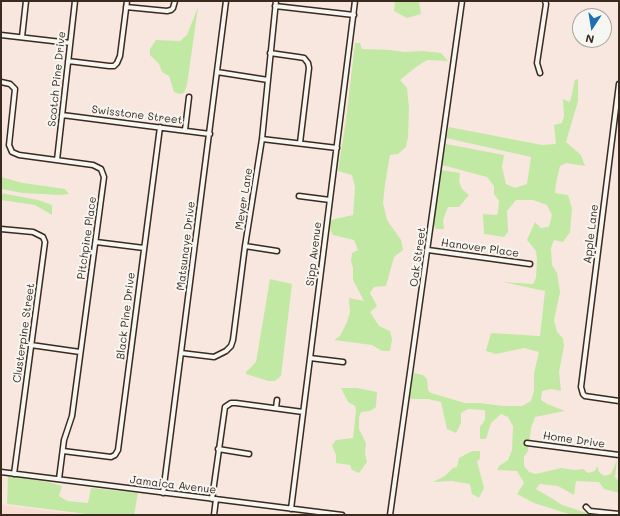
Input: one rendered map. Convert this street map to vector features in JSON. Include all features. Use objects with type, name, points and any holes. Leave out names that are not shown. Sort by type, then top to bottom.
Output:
[{"type":"street","points":[[22,37],[26,1]]},
{"type":"street","name":"Scotch Pine Drive","points":[[57,160],[75,1]]},
{"type":"street","points":[[68,61],[109,66],[114,66],[117,63],[120,56],[127,1]]},
{"type":"street","points":[[126,6],[166,11],[173,8],[175,1]]},
{"type":"street","name":"Matsunaye Drive","points":[[163,492],[226,1]]},
{"type":"street","name":"Meyer Lane","points":[[182,353],[214,356],[226,351],[231,346],[233,340],[245,246],[262,139],[276,1]]},
{"type":"street","name":"Sipp Avenue","points":[[291,509],[355,1]]},
{"type":"street","name":"Oak Street","points":[[390,515],[462,1]]},
{"type":"street","points":[[540,73],[537,63],[546,4],[545,1]]},
{"type":"street","points":[[275,6],[354,15]]},
{"type":"street","points":[[1,34],[70,43]]},
{"type":"street","points":[[270,53],[304,58],[308,63],[309,68],[300,143]]},
{"type":"street","points":[[217,72],[268,80]]},
{"type":"street","name":"Pitchpine Place","points":[[1,82],[10,84],[15,89],[9,145],[12,152],[19,155],[93,165],[101,169],[104,177],[72,416],[64,440],[59,479]]},
{"type":"street","name":"Apple Lane","points":[[619,84],[581,387],[585,396],[619,401]]},
{"type":"street","points":[[185,130],[189,97]]},
{"type":"street","name":"Swisstone Street","points":[[62,114],[210,134]]},
{"type":"street","name":"Black Pine Drive","points":[[63,451],[106,457],[115,455],[118,450],[160,127]]},
{"type":"street","points":[[262,139],[337,148]]},
{"type":"street","points":[[299,196],[330,200]]},
{"type":"street","name":"Clusterpine Street","points":[[1,229],[33,232],[43,237],[45,242],[14,474]]},
{"type":"street","points":[[96,242],[144,248]]},
{"type":"street","points":[[245,246],[277,251]]},
{"type":"street","name":"Hanover Place","points":[[428,250],[530,264]]},
{"type":"street","points":[[31,346],[80,352]]},
{"type":"street","points":[[310,358],[343,362]]},
{"type":"street","points":[[276,408],[277,400]]},
{"type":"street","points":[[214,515],[218,449],[224,410],[227,405],[236,403],[303,412]]},
{"type":"street","name":"Home Drive","points":[[527,443],[619,455]]},
{"type":"street","points":[[218,449],[249,454]]},
{"type":"street","name":"Jamaica Avenue","points":[[1,472],[342,515]]},
{"type":"street","points":[[586,507],[590,511],[619,514]]},
{"type":"shaded area","points":[[1,505],[84,515],[1,515]]},
{"type":"green space","points":[[395,1],[419,1],[421,14],[407,18],[394,11]]},
{"type":"green space","points":[[198,7],[187,85],[184,93],[180,94],[174,92],[169,76],[162,72],[159,64],[150,55],[150,49],[156,40],[180,41],[187,35]]},
{"type":"green space","points":[[355,43],[360,43],[362,49],[441,53],[448,61],[427,60],[400,80],[407,88],[409,108],[408,137],[406,147],[398,154],[390,155],[383,203],[387,220],[401,240],[403,250],[394,257],[386,286],[374,287],[370,293],[377,306],[370,312],[379,326],[390,331],[392,339],[390,351],[382,351],[372,345],[334,340],[340,336],[347,322],[350,312],[349,298],[364,301],[353,280],[353,268],[351,261],[352,253],[358,250],[354,240],[333,235],[329,227],[331,220],[353,215],[355,187],[352,175],[338,171],[346,120]]},
{"type":"green space","points":[[578,79],[578,101],[566,142],[581,155],[585,166],[566,163],[560,166],[555,193],[568,195],[572,208],[570,232],[563,242],[554,240],[551,248],[552,265],[557,273],[560,292],[554,320],[557,332],[563,338],[564,346],[559,372],[561,391],[551,389],[542,391],[541,400],[565,411],[535,417],[531,428],[528,451],[524,457],[524,466],[529,472],[536,474],[561,468],[575,470],[583,469],[588,473],[595,471],[597,466],[599,472],[604,476],[611,474],[617,460],[615,477],[619,482],[619,493],[604,489],[599,482],[576,481],[574,495],[558,486],[540,484],[536,489],[562,505],[593,515],[572,515],[534,503],[517,494],[524,483],[517,471],[497,470],[499,466],[508,460],[512,450],[513,426],[508,417],[501,414],[491,423],[486,439],[480,439],[480,427],[485,420],[485,410],[468,409],[461,413],[461,423],[456,433],[447,429],[441,402],[428,399],[409,399],[414,373],[423,375],[427,379],[428,390],[431,393],[465,403],[522,406],[531,401],[534,391],[534,373],[539,352],[524,348],[496,354],[486,351],[491,333],[540,336],[545,291],[503,282],[533,284],[536,278],[536,251],[527,240],[535,222],[541,228],[549,227],[552,215],[547,205],[533,200],[516,200],[507,211],[508,232],[504,237],[484,234],[483,214],[497,215],[498,212],[499,201],[494,194],[494,186],[487,177],[442,165],[446,144],[504,155],[502,167],[506,184],[515,188],[527,184],[531,157],[446,138],[449,127],[542,145],[556,144],[554,125],[562,123],[564,116],[563,99],[570,102],[575,80]]},
{"type":"green space","points":[[441,170],[460,173],[459,181],[462,189],[469,195],[459,207],[448,207],[443,220],[444,229],[436,229],[433,224]]},
{"type":"green space","points":[[1,177],[23,183],[65,189],[69,194],[23,193],[1,189]]},
{"type":"green space","points":[[1,193],[38,200],[52,205],[52,215],[35,205],[1,200]]},
{"type":"green space","points":[[270,279],[292,284],[281,376],[275,381],[268,381],[246,374],[246,372],[256,362]]},
{"type":"green space","points":[[341,388],[357,388],[377,392],[376,407],[370,411],[361,412],[359,418],[359,429],[366,443],[365,454],[367,462],[359,473],[352,470],[350,465],[336,463],[336,455],[332,445],[336,440],[353,438],[356,410],[355,406],[348,402]]},
{"type":"green space","points":[[472,451],[480,451],[480,459],[477,461],[484,488],[479,498],[472,494],[470,484],[452,481],[433,482],[445,476],[453,468],[457,467],[459,458]]},
{"type":"green space","points":[[13,476],[62,486],[59,496],[67,501],[88,503],[91,488],[138,493],[134,515],[95,515],[7,504],[8,477]]}]
